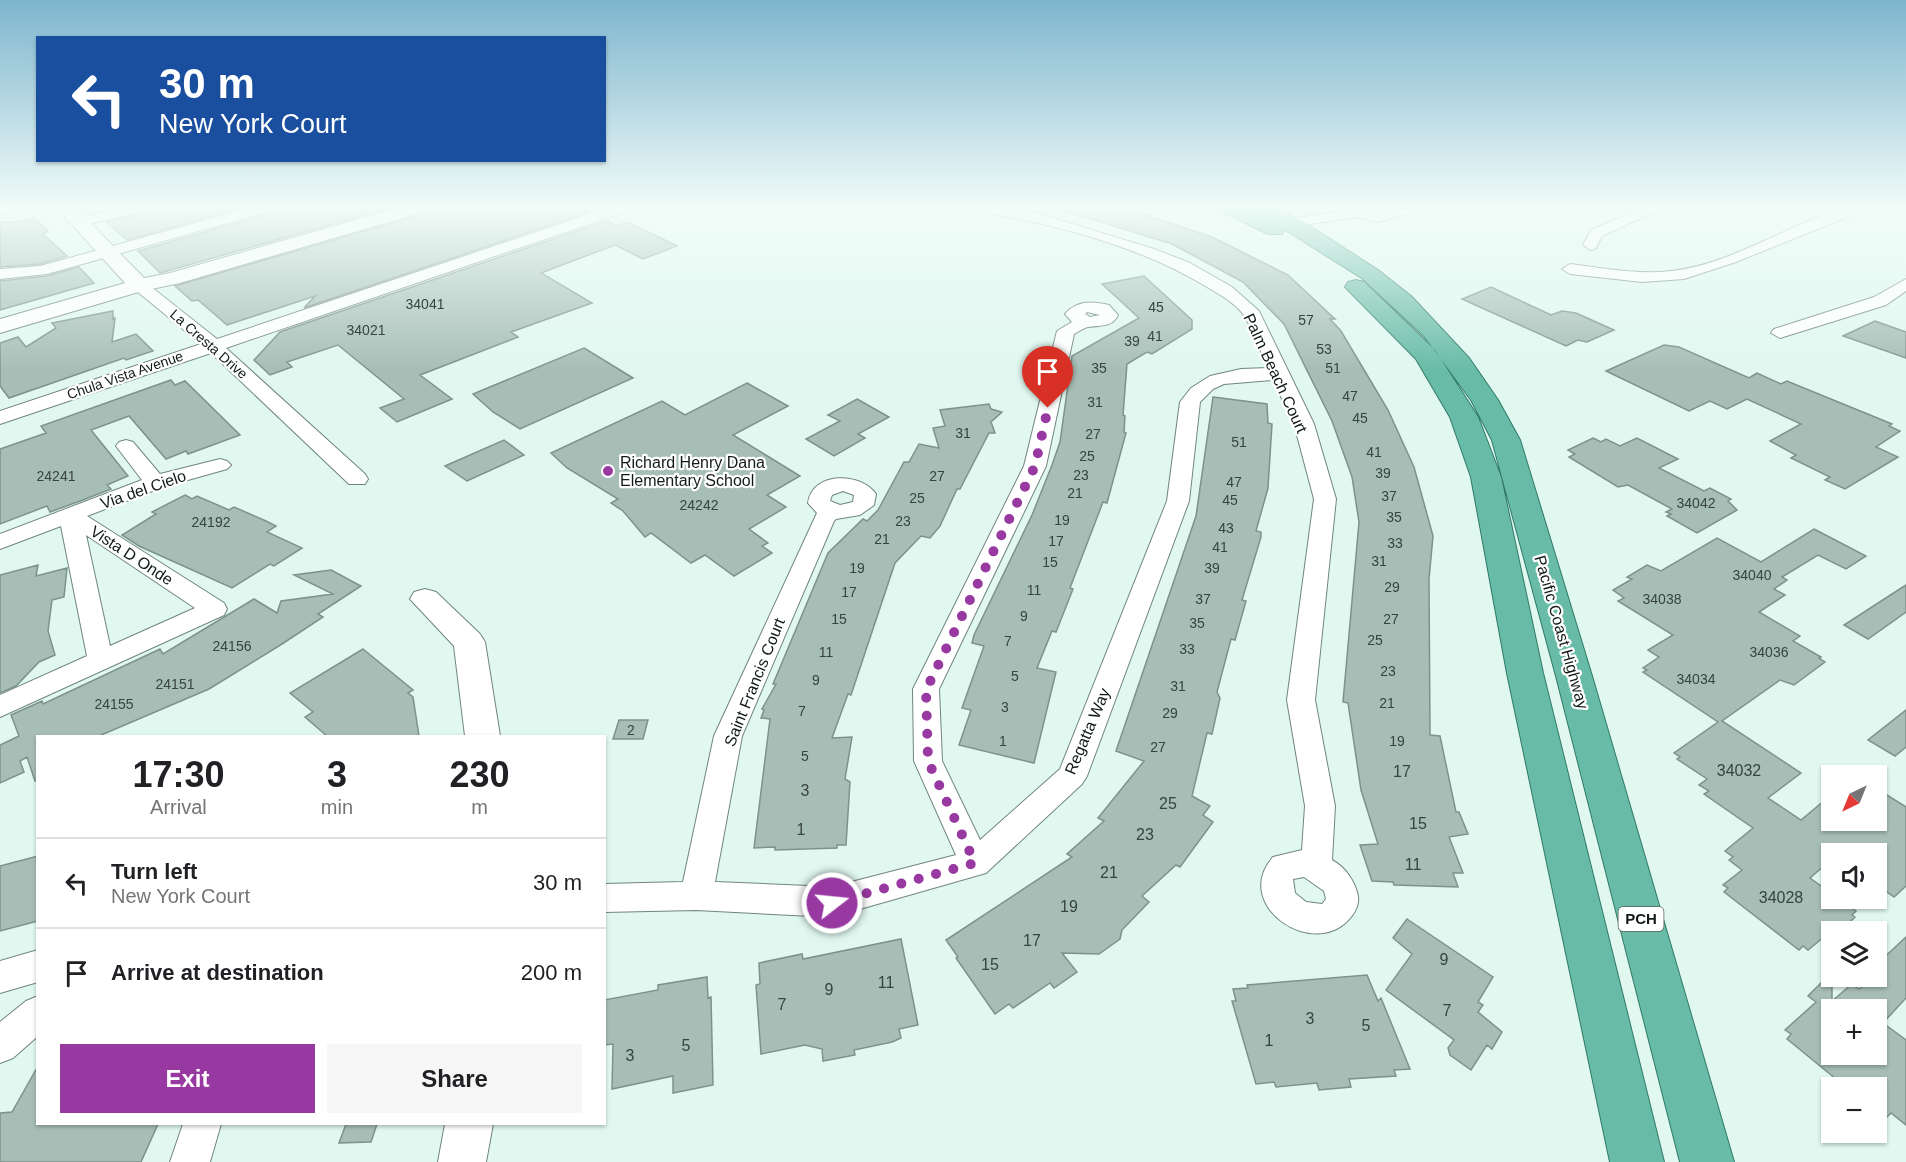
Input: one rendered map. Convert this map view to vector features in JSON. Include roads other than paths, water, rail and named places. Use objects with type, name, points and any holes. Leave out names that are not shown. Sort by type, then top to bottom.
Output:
[{"type":"highway","points":[[1322,261],[1365,294],[1426,355]]},
{"type":"highway","points":[[1332,261],[1373,294],[1401,321],[1426,355],[1464,417],[1486,477],[1525,673],[1637,1162]]},
{"type":"highway","name":"Pacific Coast Highway","points":[[1351,261],[1408,303],[1452,350],[1493,412],[1506,440],[1575,676],[1707,1162]]},
{"type":"street","points":[[0,274],[41,271],[75,261]]},
{"type":"street","name":"La Cresta Drive","points":[[117,261],[139,285],[213,345],[357,479]]},
{"type":"street","points":[[139,285],[156,274],[200,261]]},
{"type":"street","points":[[0,326],[139,285],[173,279],[234,261]]},
{"type":"street","name":"Chula Vista Avenue","points":[[0,418],[464,261]]},
{"type":"street","name":"Palm Beach Court","points":[[1171,261],[1184,266],[1227,291],[1250,311],[1278,374],[1304,424],[1325,499],[1301,700],[1320,806],[1316,866]]},
{"type":"street","points":[[1570,269],[1661,276],[1683,274],[1722,261]]},
{"type":"street","points":[[1780,333],[1880,301],[1906,284]]},
{"type":"street","points":[[975,863],[928,761],[926,690],[1035,466],[1066,331],[1085,322]]},
{"type":"street","name":"Regatta Way","points":[[606,898],[696,896],[832,903],[975,863],[1072,776],[1178,501],[1190,402],[1197,389],[1225,376],[1278,374]]},
{"type":"street","points":[[126,446],[154,482]]},
{"type":"street","name":"Via del Cielo","points":[[0,542],[154,482],[220,465]]},
{"type":"street","name":"Saint Francis Court","points":[[696,896],[728,736],[823,520],[830,511]]},
{"type":"street","name":"Vista D Onde","points":[[70,515],[101,662]]},
{"type":"street","name":"Vista D Onde","points":[[0,707],[215,609],[70,515]]},
{"type":"street","points":[[425,598],[469,642],[483,735]]},
{"type":"street","points":[[0,977],[36,967]]},
{"type":"street","points":[[0,1044],[36,1016]]},
{"type":"street","points":[[190,1162],[202,1125]]},
{"type":"street","points":[[462,1162],[469,1125]]},
{"type":"place","name":"Richard Henry Dana Elementary School","points":[[608,471]]}]
